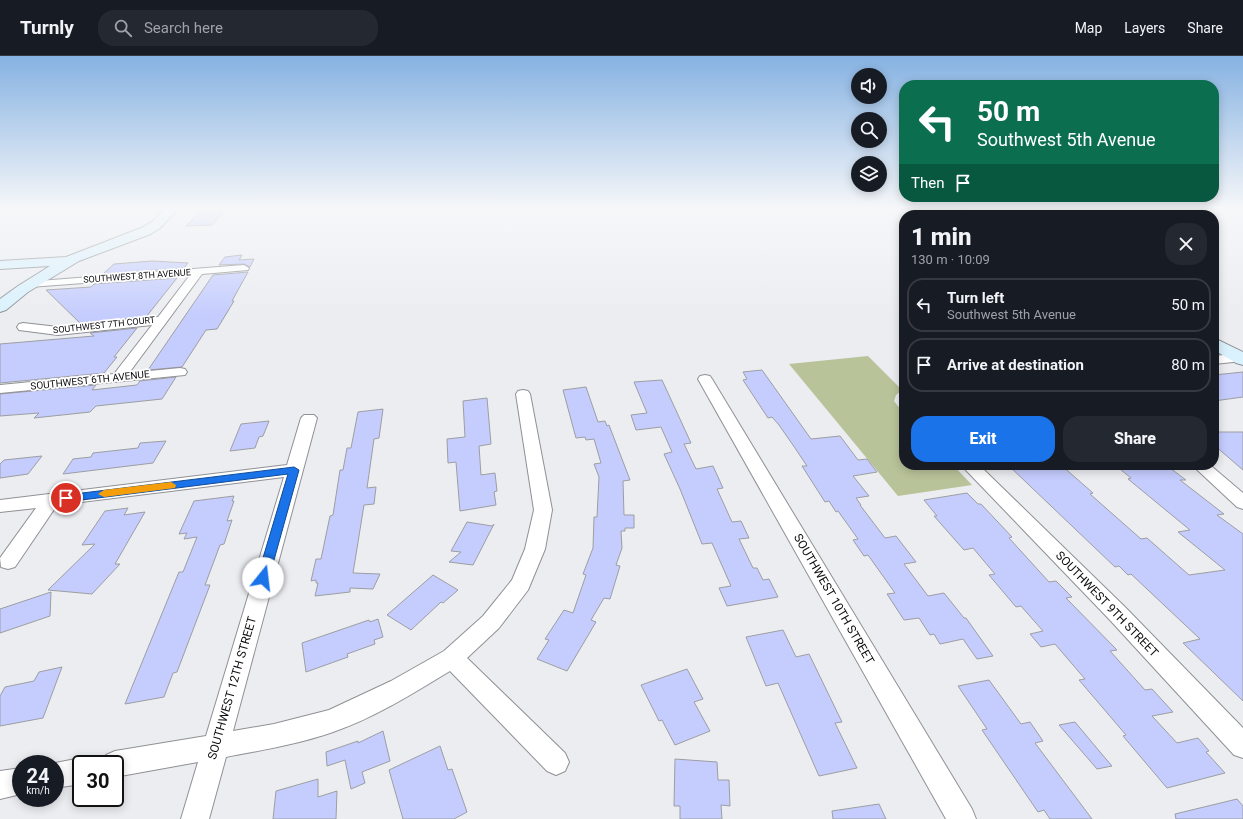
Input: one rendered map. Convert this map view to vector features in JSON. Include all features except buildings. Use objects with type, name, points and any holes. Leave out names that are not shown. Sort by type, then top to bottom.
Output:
[{"type":"street","points":[[0,307],[30,284],[70,261],[114,244]]},
{"type":"street","points":[[0,266],[70,261]]},
{"type":"street","name":"SOUTHWEST 8TH AVENUE","points":[[30,284],[244,268]]},
{"type":"street","points":[[119,377],[198,272]]},
{"type":"street","name":"SOUTHWEST 7TH COURT","points":[[23,327],[58,331],[162,320]]},
{"type":"street","points":[[1219,339],[1242,356]]},
{"type":"street","points":[[1219,345],[1242,356]]},
{"type":"street","points":[[1219,359],[1242,356]]},
{"type":"street","name":"SOUTHWEST 6TH AVENUE","points":[[0,389],[180,372]]},
{"type":"street","name":"SOUTHWEST 10TH STREET","points":[[705,379],[962,819]]},
{"type":"street","points":[[124,762],[274,736],[332,721],[400,689],[452,658],[491,622],[521,584],[535,549],[542,510],[537,471],[523,394]]},
{"type":"street","name":"SOUTHWEST 12TH STREET","points":[[195,819],[214,747],[309,418]]},
{"type":"street","points":[[0,506],[294,470]]},
{"type":"street","name":"SOUTHWEST 9TH STREET","points":[[974,470],[1117,613],[1243,746]]},
{"type":"street","points":[[1206,470],[1243,503]]},
{"type":"street","points":[[8,562],[51,500]]},
{"type":"street","points":[[452,658],[556,762]]},
{"type":"street","points":[[0,785],[12,783]]},
{"type":"green space","points":[[868,356],[899,387],[899,392],[896,395],[894,401],[899,408],[899,470],[958,470],[972,485],[898,496],[789,364]]},
{"type":"slow traffic","points":[[104,494],[171,485]]},
{"type":"route","points":[[66,498],[294,470],[263,578]]}]
